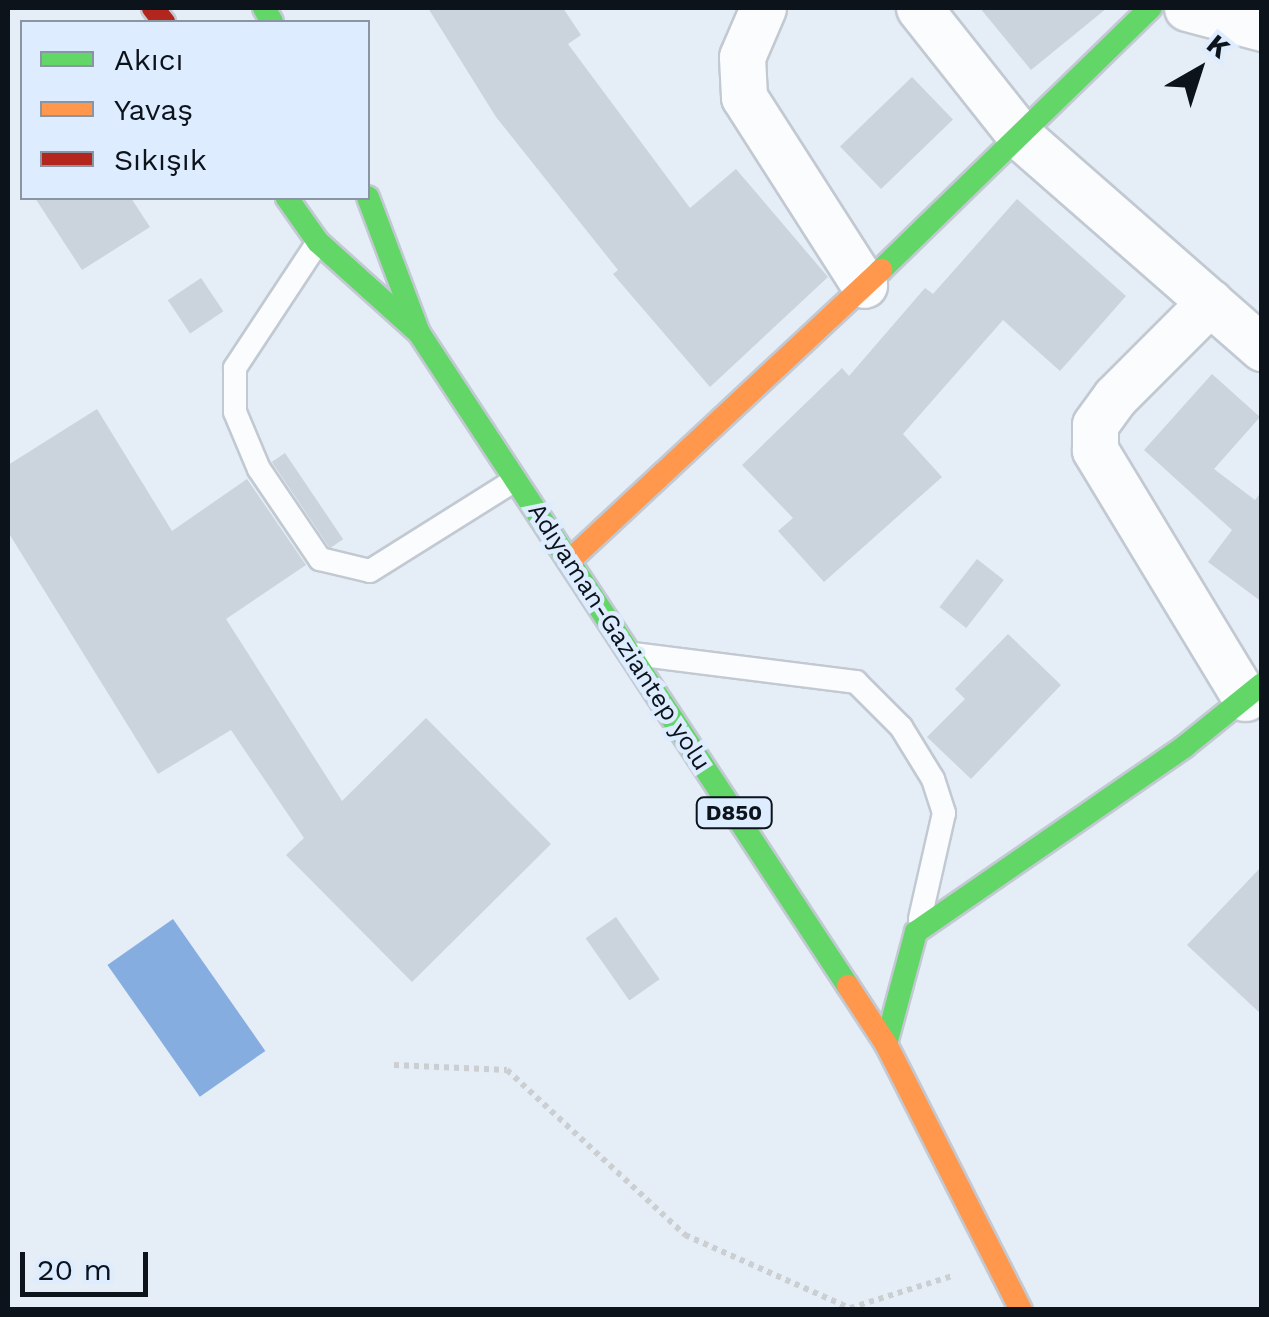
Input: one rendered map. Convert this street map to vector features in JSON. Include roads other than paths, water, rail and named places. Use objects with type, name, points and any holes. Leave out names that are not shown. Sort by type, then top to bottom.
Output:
[{"type":"main road","points":[[568,561],[1022,138],[1150,8]]},
{"type":"main road","points":[[287,200],[318,242],[418,333]]},
{"type":"main road","points":[[369,200],[418,333]]},
{"type":"main road","name":"Adıyaman-Gaziantep yolu","points":[[418,333],[886,1044],[1020,1310]]},
{"type":"main road","points":[[886,1044],[916,932],[1253,691]]},
{"type":"street","points":[[763,8],[742,57],[744,96],[864,285]]},
{"type":"street","points":[[919,8],[1022,138],[1262,348]]},
{"type":"street","points":[[1186,8],[1262,28]]},
{"type":"street","points":[[1210,302],[1115,397],[1095,425],[1095,450],[1253,691]]},
{"type":"lane","points":[[318,242],[235,368],[235,412],[259,469],[320,559],[370,571],[515,480]]},
{"type":"lane","points":[[630,653],[856,682],[902,727],[934,778],[944,812],[916,932]]},
{"type":"water","points":[[173,919],[265,1051],[200,1097],[107,965]]}]
